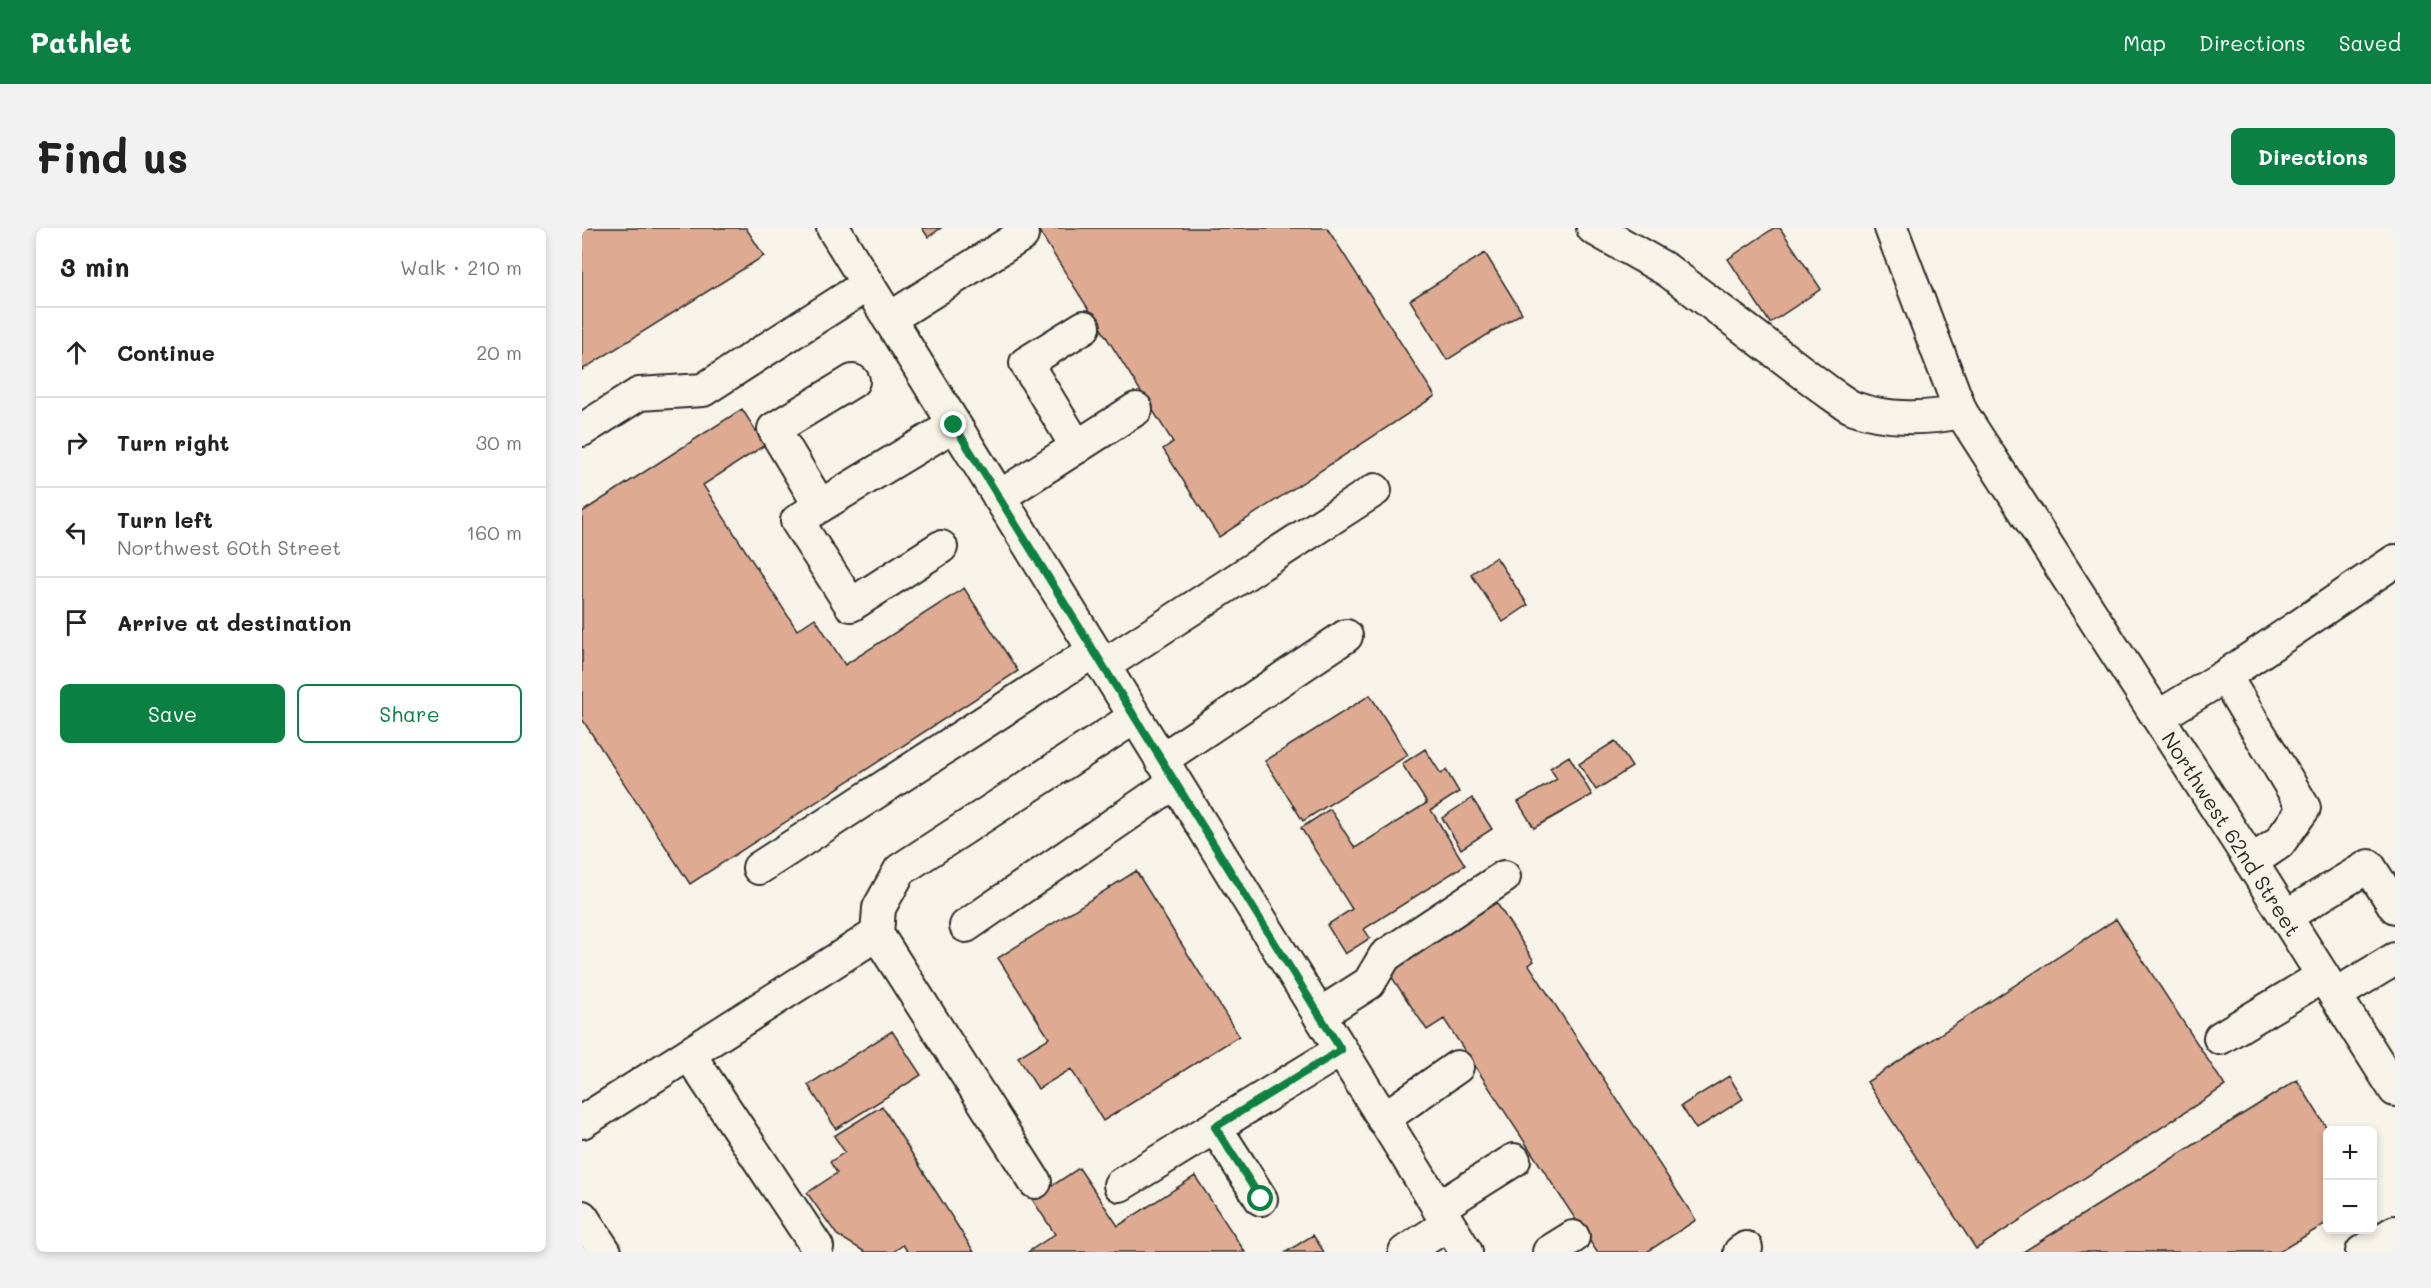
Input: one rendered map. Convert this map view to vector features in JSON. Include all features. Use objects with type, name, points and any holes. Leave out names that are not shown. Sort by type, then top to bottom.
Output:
[{"type":"street","points":[[833,228],[1466,1252]]},
{"type":"street","points":[[1593,228],[1666,270],[1853,408],[1913,417],[1960,412]]},
{"type":"street","name":"Northwest 62nd Street","points":[[1891,228],[1960,412],[2252,862],[2329,986],[2390,1071]]},
{"type":"street","points":[[889,319],[1022,235]]},
{"type":"street","points":[[582,430],[639,394],[703,390],[867,284]]},
{"type":"street","points":[[1077,447],[1026,363],[1084,327]]},
{"type":"street","points":[[820,506],[774,429],[853,381]]},
{"type":"street","points":[[999,496],[1136,409]]},
{"type":"street","points":[[941,547],[851,605],[797,521],[954,425]]},
{"type":"street","points":[[759,868],[1375,490]]},
{"type":"street","points":[[2158,717],[2225,676],[2395,561]]},
{"type":"street","points":[[966,926],[1346,636]]},
{"type":"street","points":[[2225,676],[2304,808],[2279,843],[2252,862]]},
{"type":"street","points":[[1035,1182],[877,934],[879,908],[900,870],[1135,717]]},
{"type":"street","points":[[2286,916],[2369,866],[2395,907]]},
{"type":"street","points":[[1319,1015],[1369,984],[1385,956],[1504,877]]},
{"type":"street","points":[[582,1122],[877,934]]},
{"type":"street","points":[[2220,1038],[2329,986],[2395,959]]},
{"type":"street","points":[[1120,1185],[1341,1050]]},
{"type":"street","points":[[689,1054],[813,1250]]},
{"type":"street","points":[[1383,1119],[1457,1067]]},
{"type":"street","points":[[1215,1127],[1261,1199]]},
{"type":"street","points":[[1405,1252],[1443,1216],[1514,1160]]},
{"type":"street","points":[[582,1217],[605,1252]]},
{"type":"street","points":[[2362,1252],[2395,1232]]},
{"type":"building","points":[[582,228],[746,228],[764,256],[582,370]]},
{"type":"building","points":[[922,228],[941,228],[928,237]]},
{"type":"building","points":[[1037,228],[1327,228],[1435,396],[1219,537],[1163,449],[1173,442]]},
{"type":"building","points":[[1774,228],[1780,228],[1821,289],[1770,323],[1728,259]]},
{"type":"building","points":[[1485,253],[1522,313],[1447,360],[1410,300]]},
{"type":"building","points":[[742,409],[765,445],[703,485],[797,630],[815,618],[845,665],[964,588],[1018,671],[690,884],[582,719],[582,512]]},
{"type":"building","points":[[1496,557],[1528,605],[1503,622],[1471,574]]},
{"type":"building","points":[[1370,695],[1408,755],[1303,821],[1265,761]]},
{"type":"building","points":[[1615,741],[1632,767],[1596,790],[1579,764]]},
{"type":"building","points":[[1425,749],[1441,774],[1446,770],[1459,792],[1431,810],[1465,865],[1364,929],[1370,938],[1345,954],[1327,925],[1352,909],[1301,828],[1330,809],[1355,848],[1427,803],[1402,764]]},
{"type":"building","points":[[1569,756],[1592,795],[1534,828],[1518,802],[1557,779],[1550,768]]},
{"type":"building","points":[[1472,798],[1492,829],[1461,849],[1442,818]]},
{"type":"building","points":[[1136,871],[1239,1036],[1103,1121],[1071,1069],[1038,1089],[1018,1057],[1049,1038],[998,958]]},
{"type":"building","points":[[1496,902],[1534,961],[1529,965],[1696,1220],[1647,1252],[1597,1252],[1444,1019],[1427,1030],[1389,973]]},
{"type":"building","points":[[2116,919],[2225,1086],[1976,1249],[1867,1082]]},
{"type":"building","points":[[892,1031],[921,1075],[836,1129],[808,1085]]},
{"type":"building","points":[[1729,1076],[1743,1099],[1696,1129],[1681,1106]]},
{"type":"building","points":[[2297,1080],[2326,1126],[2323,1126],[2323,1225],[2279,1252],[2023,1252]]},
{"type":"building","points":[[882,1106],[974,1252],[908,1252],[903,1245],[893,1252],[865,1252],[837,1235],[807,1193],[837,1173],[830,1162],[845,1152],[834,1136]]},
{"type":"building","points":[[1079,1168],[1118,1226],[1195,1176],[1245,1252],[1028,1252],[1055,1234],[1032,1199]]},
{"type":"building","points":[[1313,1235],[1324,1252],[1286,1252]]},
{"type":"route","points":[[954,425],[1341,1050],[1215,1127],[1261,1199]]}]
